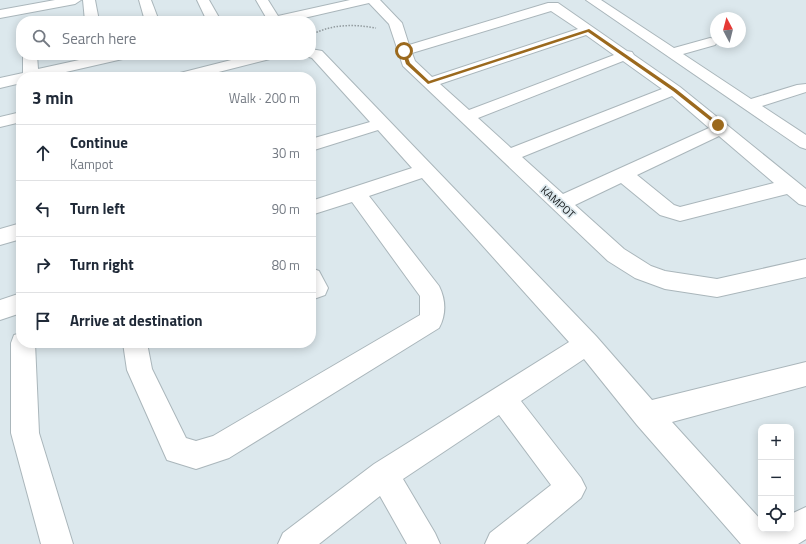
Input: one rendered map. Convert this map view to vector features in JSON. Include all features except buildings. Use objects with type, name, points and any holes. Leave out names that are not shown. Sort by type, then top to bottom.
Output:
[{"type":"street","points":[[0,14],[28,15],[75,0]]},
{"type":"street","points":[[89,0],[91,16]]},
{"type":"street","points":[[145,0],[150,16]]},
{"type":"street","points":[[203,0],[211,16]]},
{"type":"street","points":[[262,0],[271,16]]},
{"type":"street","points":[[296,16],[367,0]]},
{"type":"street","name":"KAMPOT","points":[[373,0],[395,23],[408,64],[616,255],[643,272],[665,280],[717,288],[806,268]]},
{"type":"street","points":[[592,0],[806,143]]},
{"type":"street","points":[[404,51],[553,6],[674,90],[722,128],[806,199]]},
{"type":"street","points":[[428,83],[589,30]]},
{"type":"street","points":[[673,53],[710,42]]},
{"type":"street","points":[[316,54],[587,344],[647,415],[762,544]]},
{"type":"street","points":[[465,117],[627,56]]},
{"type":"street","points":[[26,72],[29,60]]},
{"type":"street","points":[[44,72],[90,60]]},
{"type":"street","points":[[201,72],[249,60]]},
{"type":"street","points":[[0,83],[16,79]]},
{"type":"street","points":[[749,105],[803,88]]},
{"type":"street","points":[[508,156],[674,90]]},
{"type":"street","points":[[0,122],[16,118]]},
{"type":"street","points":[[317,143],[381,124]]},
{"type":"street","points":[[560,204],[722,128]]},
{"type":"street","points":[[316,206],[424,171]]},
{"type":"street","points":[[624,174],[667,210],[680,214],[790,186]]},
{"type":"street","points":[[136,348],[140,370],[177,450],[196,455],[219,448],[432,321],[433,309],[431,293],[356,193]]},
{"type":"street","points":[[0,237],[16,232]]},
{"type":"street","points":[[0,310],[16,305]]},
{"type":"street","points":[[294,544],[384,474],[587,344]]},
{"type":"street","points":[[23,348],[25,433],[57,544]]},
{"type":"street","points":[[647,415],[806,374]]},
{"type":"street","points":[[501,544],[571,488],[502,398]]},
{"type":"street","points":[[384,474],[424,544]]},
{"type":"street","points":[[769,544],[806,522]]},
{"type":"path","points":[[316,33],[327,28],[347,25],[398,32]]},
{"type":"route","points":[[404,51],[408,64],[428,83],[589,30],[674,90],[718,125]]}]
